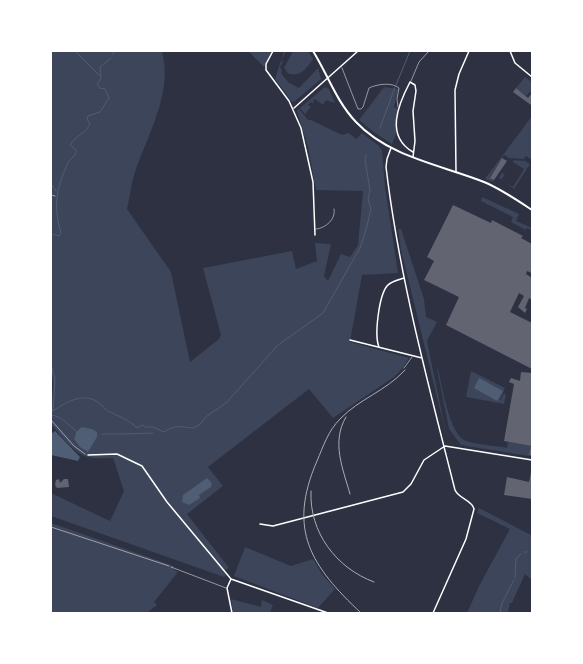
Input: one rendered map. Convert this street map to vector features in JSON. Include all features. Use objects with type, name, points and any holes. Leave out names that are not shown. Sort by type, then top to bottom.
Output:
[{"type":"main road","points":[[313,51],[342,104],[354,120],[372,137],[391,148],[413,157],[492,186],[532,210]]},
{"type":"street","points":[[273,51],[266,64],[266,70],[294,108],[303,135],[312,172],[316,230],[315,235]]},
{"type":"street","points":[[294,108],[358,51]]},
{"type":"street","points":[[456,172],[455,90],[459,74],[469,51]]},
{"type":"street","points":[[510,51],[515,63],[532,78]]},
{"type":"street","points":[[413,152],[404,146],[398,138],[397,120],[399,108],[410,82],[414,85],[416,91],[413,111],[415,141],[413,157]]},
{"type":"street","points":[[391,148],[386,161],[386,170],[394,227],[404,278],[456,492],[461,498],[473,505],[474,509],[466,539],[433,613]]},
{"type":"street","points":[[379,347],[377,341],[378,321],[383,293],[391,283],[404,278]]},
{"type":"street","points":[[350,340],[423,358]]},
{"type":"street","points":[[260,524],[273,526],[403,492],[412,482],[424,460],[445,446],[532,460]]},
{"type":"street","points":[[88,455],[117,454],[142,466],[167,502],[231,578],[328,613]]},
{"type":"street","points":[[231,578],[227,588],[232,613]]},
{"type":"lane","points":[[410,82],[419,62],[429,51]]},
{"type":"lane","points":[[341,65],[358,109],[361,109],[363,106],[369,88],[390,84],[399,88],[397,101],[399,108]]},
{"type":"lane","points":[[316,230],[322,228],[330,221],[335,214],[334,209]]},
{"type":"lane","points":[[404,368],[412,356]]},
{"type":"lane","points":[[171,567],[227,588]]},
{"type":"path","points":[[51,195],[55,196]]},
{"type":"path","points":[[51,420],[74,446],[88,455]]},
{"type":"path","points":[[51,527],[171,567]]},
{"type":"shaded area","points":[[51,51],[162,51],[165,67],[162,98],[158,113],[132,181],[127,209],[171,272],[190,362],[219,339],[221,335],[203,268],[292,251],[296,269],[317,261],[315,243],[331,244],[324,276],[328,281],[341,254],[350,257],[358,245],[363,191],[316,190],[308,147],[297,111],[299,109],[308,120],[311,120],[342,135],[349,133],[356,139],[362,133],[379,146],[382,151],[385,187],[398,273],[362,275],[350,342],[409,358],[402,369],[394,377],[333,418],[309,389],[208,467],[223,486],[187,514],[229,568],[223,571],[226,575],[224,577],[51,516],[51,493],[110,521],[124,491],[113,458],[94,458],[82,455],[72,448],[51,425],[53,383],[51,373]],"holes":[[[76,432],[95,439],[88,452],[74,437]]]},
{"type":"shaded area","points":[[248,51],[272,51],[264,67]]},
{"type":"shaded area","points":[[284,51],[286,51],[280,67],[282,71],[281,73],[288,82],[299,88],[318,68],[321,79],[294,102],[291,101],[275,79]]},
{"type":"shaded area","points":[[293,51],[308,51],[313,59],[303,71],[294,75],[288,73],[284,68]]},
{"type":"shaded area","points":[[525,77],[532,82],[532,90],[526,96],[516,88]]},
{"type":"shaded area","points":[[325,87],[329,89],[335,103],[326,100],[323,105],[315,99],[313,101],[314,104],[311,102],[308,105],[311,107],[305,114],[300,108]]},
{"type":"shaded area","points":[[384,87],[398,89],[394,107],[398,109],[396,134],[392,144],[359,120]]},
{"type":"shaded area","points":[[532,116],[532,160],[526,156],[524,159],[509,158],[504,155],[490,177],[494,180],[493,182],[485,179]]},
{"type":"shaded area","points":[[514,160],[525,161],[530,164],[514,189],[505,182],[513,187],[524,169],[513,162]]},
{"type":"shaded area","points":[[502,173],[505,174],[501,180],[499,178]]},
{"type":"shaded area","points":[[482,197],[519,214],[516,221],[532,228],[532,231],[527,228],[526,230],[511,222],[513,217],[481,201]]},
{"type":"shaded area","points":[[398,229],[401,229],[424,299],[426,317],[437,322],[427,341],[447,438],[401,250]]},
{"type":"shaded area","points":[[437,369],[450,418],[454,428],[464,440],[507,448],[508,442],[531,446],[529,456],[461,445],[449,429]]},
{"type":"shaded area","points":[[471,371],[505,388],[500,400],[504,393],[506,395],[504,404],[466,397]]},
{"type":"shaded area","points":[[479,378],[503,391],[497,401],[474,388]]},
{"type":"shaded area","points":[[82,427],[92,429],[97,432],[97,437],[88,452],[80,447],[74,439],[76,432]]},
{"type":"shaded area","points":[[55,431],[80,457],[78,461],[51,455],[51,434]]},
{"type":"shaded area","points":[[207,478],[212,483],[211,487],[199,495],[200,498],[189,505],[182,502],[183,495]]},
{"type":"shaded area","points":[[479,508],[531,535],[532,533],[532,580],[525,574],[512,603],[510,603],[508,613],[467,613],[479,586],[510,529],[477,513]]},
{"type":"shaded area","points":[[51,523],[174,566],[173,569],[178,572],[154,602],[157,605],[147,613],[51,613]]},
{"type":"shaded area","points":[[245,547],[291,566],[313,559],[322,574],[335,589],[318,608],[234,576]]},
{"type":"shaded area","points":[[231,599],[261,607],[262,600],[273,605],[270,613],[233,613]]},
{"type":"building","points":[[516,88],[528,98],[532,93],[531,105],[513,92]]},
{"type":"building","points":[[502,158],[507,161],[494,180],[490,178]]},
{"type":"building","points":[[453,205],[491,223],[492,220],[523,236],[521,238],[532,244],[532,273],[527,271],[526,274],[532,278],[532,300],[529,298],[525,308],[527,309],[525,313],[518,307],[524,296],[519,293],[510,312],[532,323],[532,369],[446,325],[459,297],[424,280],[434,261],[427,257]]},
{"type":"building","points":[[521,372],[532,373],[532,456],[529,455],[531,446],[504,441],[514,384],[509,382],[511,378],[520,381]]},
{"type":"building","points":[[531,472],[532,499],[504,495],[507,477],[529,482]]},
{"type":"building","points":[[59,479],[60,483],[64,479],[68,479],[69,487],[57,488],[55,485],[56,480]]},
{"type":"waterway","points":[[51,234],[59,236],[61,233],[57,214],[57,197],[64,172],[76,153],[76,150],[70,145],[84,132],[90,123],[87,119],[88,116],[100,112],[109,98],[105,89],[100,88],[98,85],[101,77],[75,51]]},
{"type":"waterway","points":[[112,55],[115,51]]},
{"type":"waterway","points":[[396,85],[410,51]]},
{"type":"waterway","points":[[101,76],[100,67],[111,58]]},
{"type":"waterway","points":[[380,128],[395,87]]},
{"type":"waterway","points":[[53,411],[80,398],[91,399],[98,402],[108,411],[127,420],[137,428],[142,425],[146,427],[153,427],[164,432],[175,427],[193,428],[199,425],[207,416],[226,403],[278,345],[323,313],[360,248],[371,209],[368,199],[370,190],[365,160],[366,155]]},
{"type":"waterway","points":[[52,185],[56,191]]},
{"type":"waterway","points":[[51,365],[55,378],[53,411],[51,413]]},
{"type":"waterway","points":[[51,415],[62,419],[76,431]]},
{"type":"waterway","points":[[102,434],[153,433]]},
{"type":"waterway","points":[[515,578],[516,559],[521,554]]},
{"type":"waterway","points":[[500,613],[502,603],[514,580]]},
{"type":"railway","points":[[361,613],[329,579],[317,562],[309,545],[305,527],[304,507],[308,485],[326,439],[332,429],[347,412],[390,384],[405,370]]},
{"type":"railway","points":[[346,417],[339,436],[339,446],[342,465],[350,494]]},
{"type":"railway","points":[[311,491],[315,521],[320,534],[328,547],[348,568],[360,576],[374,582]]}]
